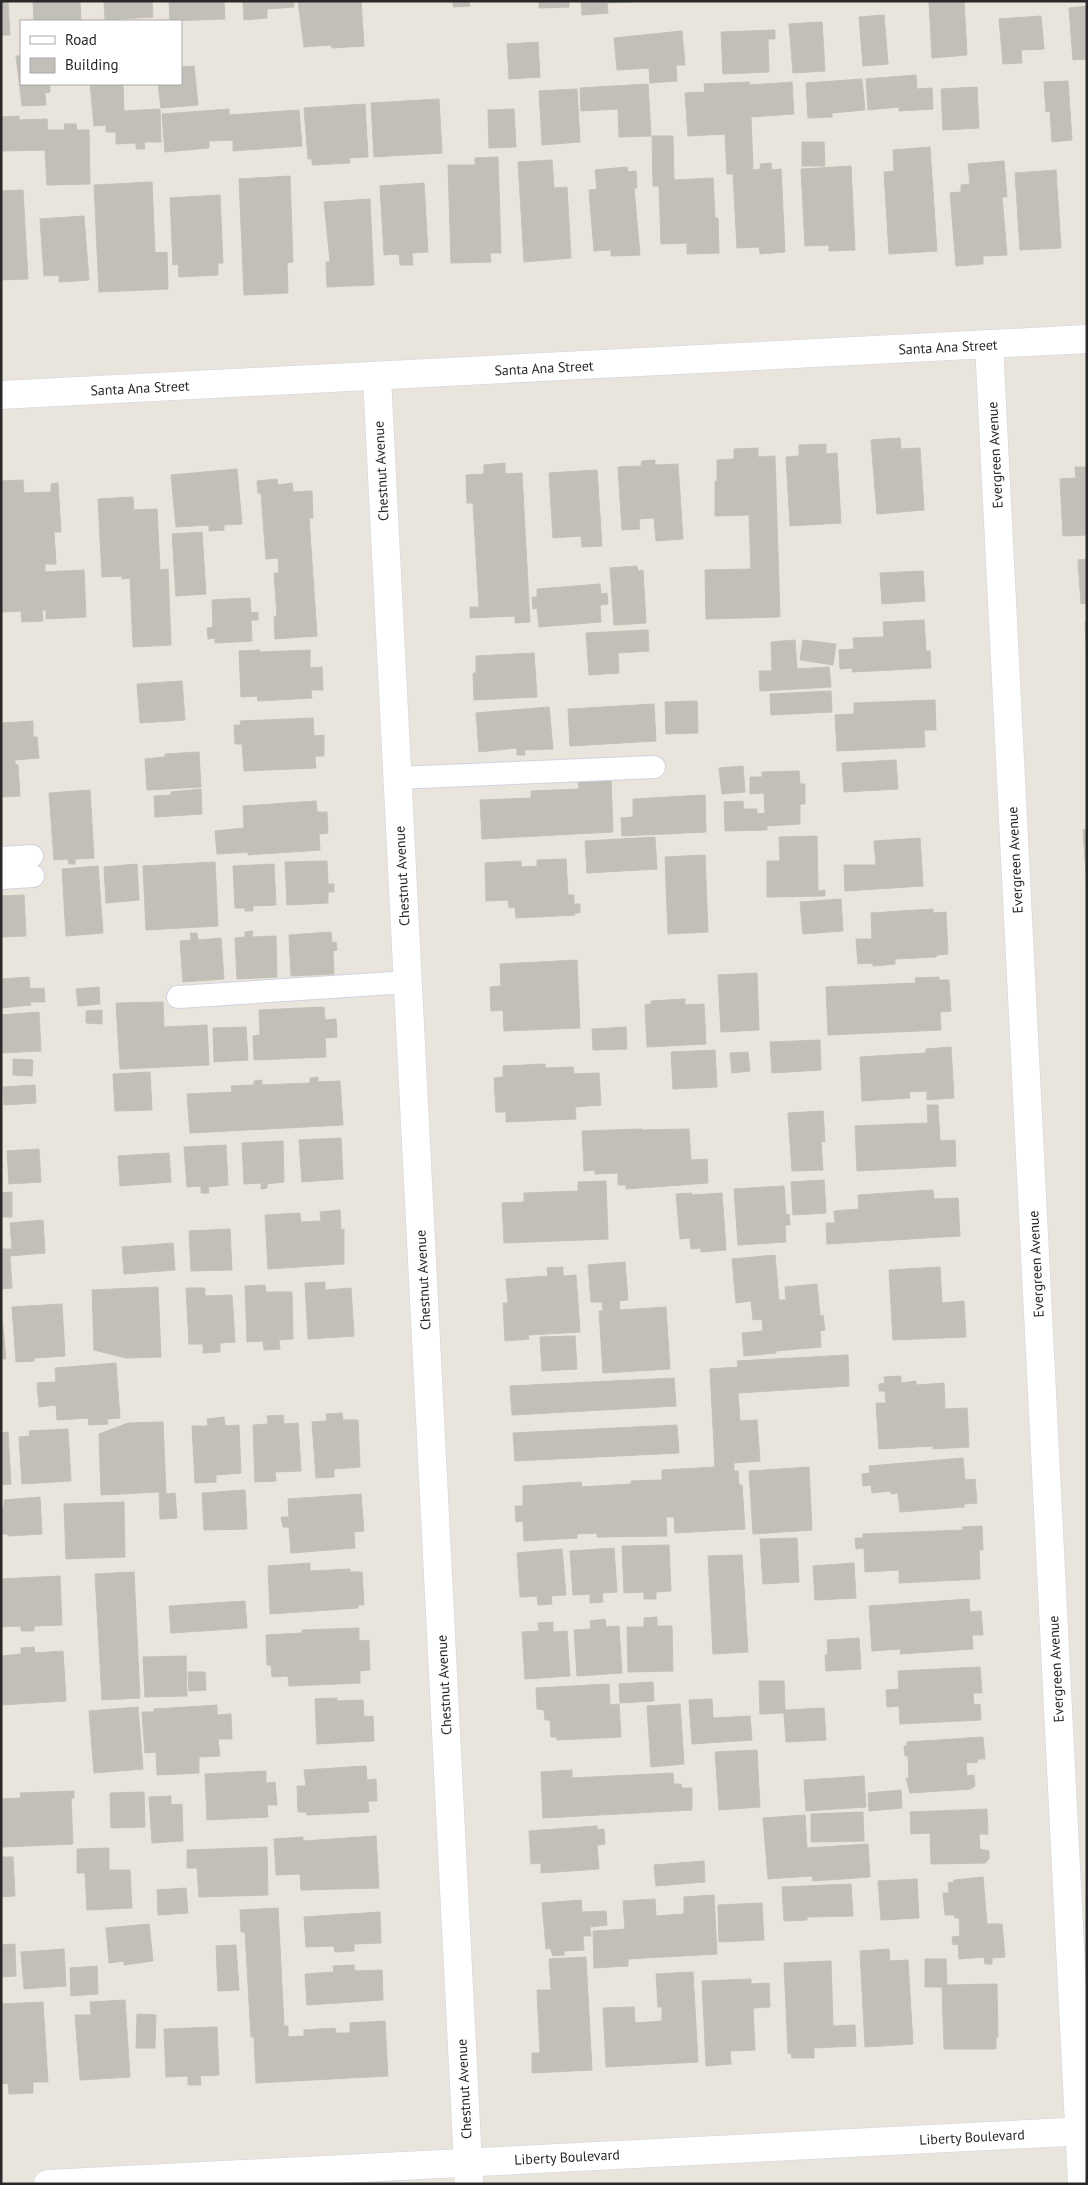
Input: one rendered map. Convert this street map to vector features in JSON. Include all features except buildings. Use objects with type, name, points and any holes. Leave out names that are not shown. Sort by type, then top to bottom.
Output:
[{"type":"street","name":"Santa Ana Street","points":[[1,395],[1087,339]]},
{"type":"street","name":"Evergreen Avenue","points":[[990,344],[1083,2131],[1082,2184]]},
{"type":"street","name":"Chestnut Avenue","points":[[377,377],[469,2173]]},
{"type":"street","name":"Liberty Boulevard","points":[[48,2184],[469,2173],[1083,2131]]},
{"type":"lane","points":[[397,778],[654,767]]},
{"type":"lane","points":[[1,858],[33,866],[1,878]]},
{"type":"lane","points":[[178,997],[408,982]]}]
